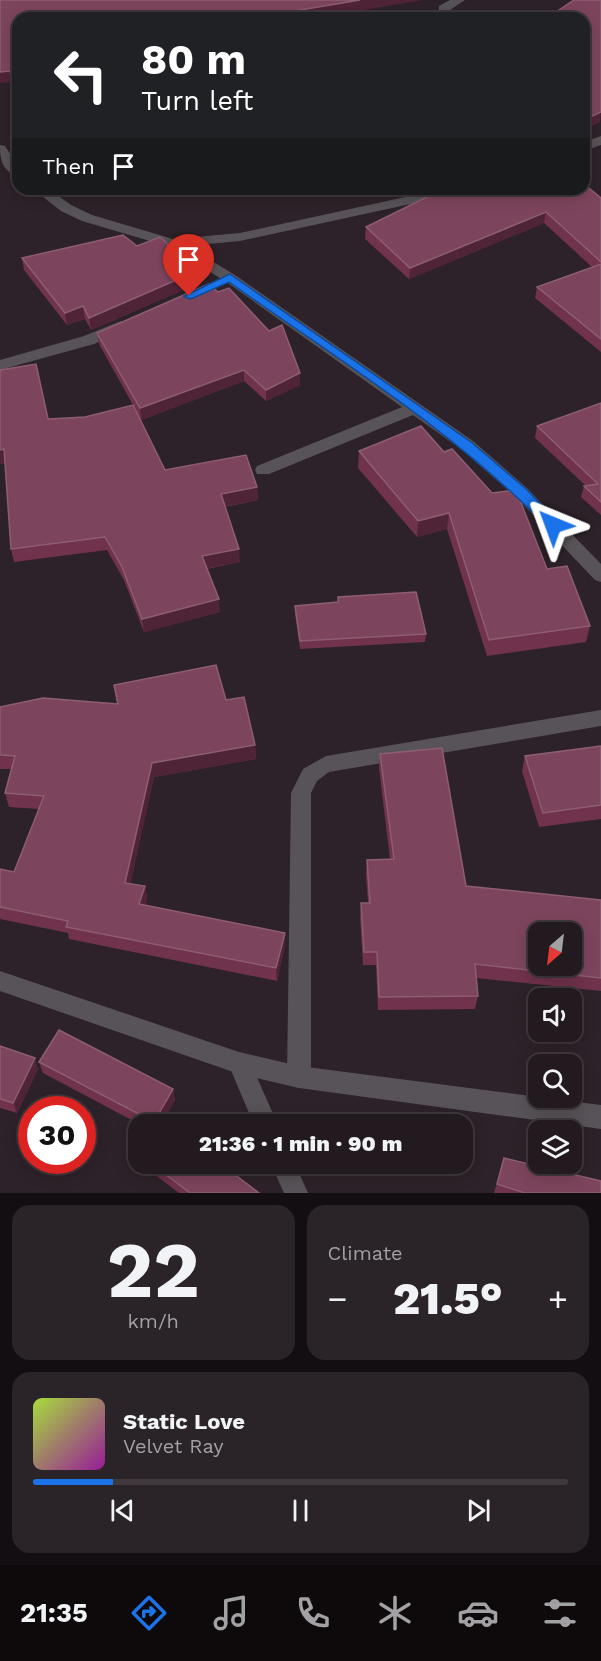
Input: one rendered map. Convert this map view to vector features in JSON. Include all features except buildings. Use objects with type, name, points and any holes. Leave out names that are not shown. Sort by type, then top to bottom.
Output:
[{"type":"street","points":[[443,9],[459,0]]},
{"type":"street","points":[[0,149],[9,168]]},
{"type":"street","points":[[48,195],[66,208],[87,218],[172,243],[230,278],[467,445],[521,492],[601,574]]},
{"type":"street","points":[[172,243],[240,237],[433,195]]},
{"type":"street","points":[[208,287],[230,278]]},
{"type":"street","points":[[0,365],[89,340],[132,321]]},
{"type":"street","points":[[263,470],[415,408]]},
{"type":"street","points":[[299,1077],[300,793],[305,780],[314,770],[326,764],[601,718]]},
{"type":"street","points":[[0,981],[239,1063],[299,1077],[601,1117]]},
{"type":"street","points":[[239,1063],[261,1114]]},
{"type":"street","points":[[287,1174],[296,1193]]},
{"type":"route","points":[[189,296],[230,278],[467,445],[521,492],[553,525]]}]
